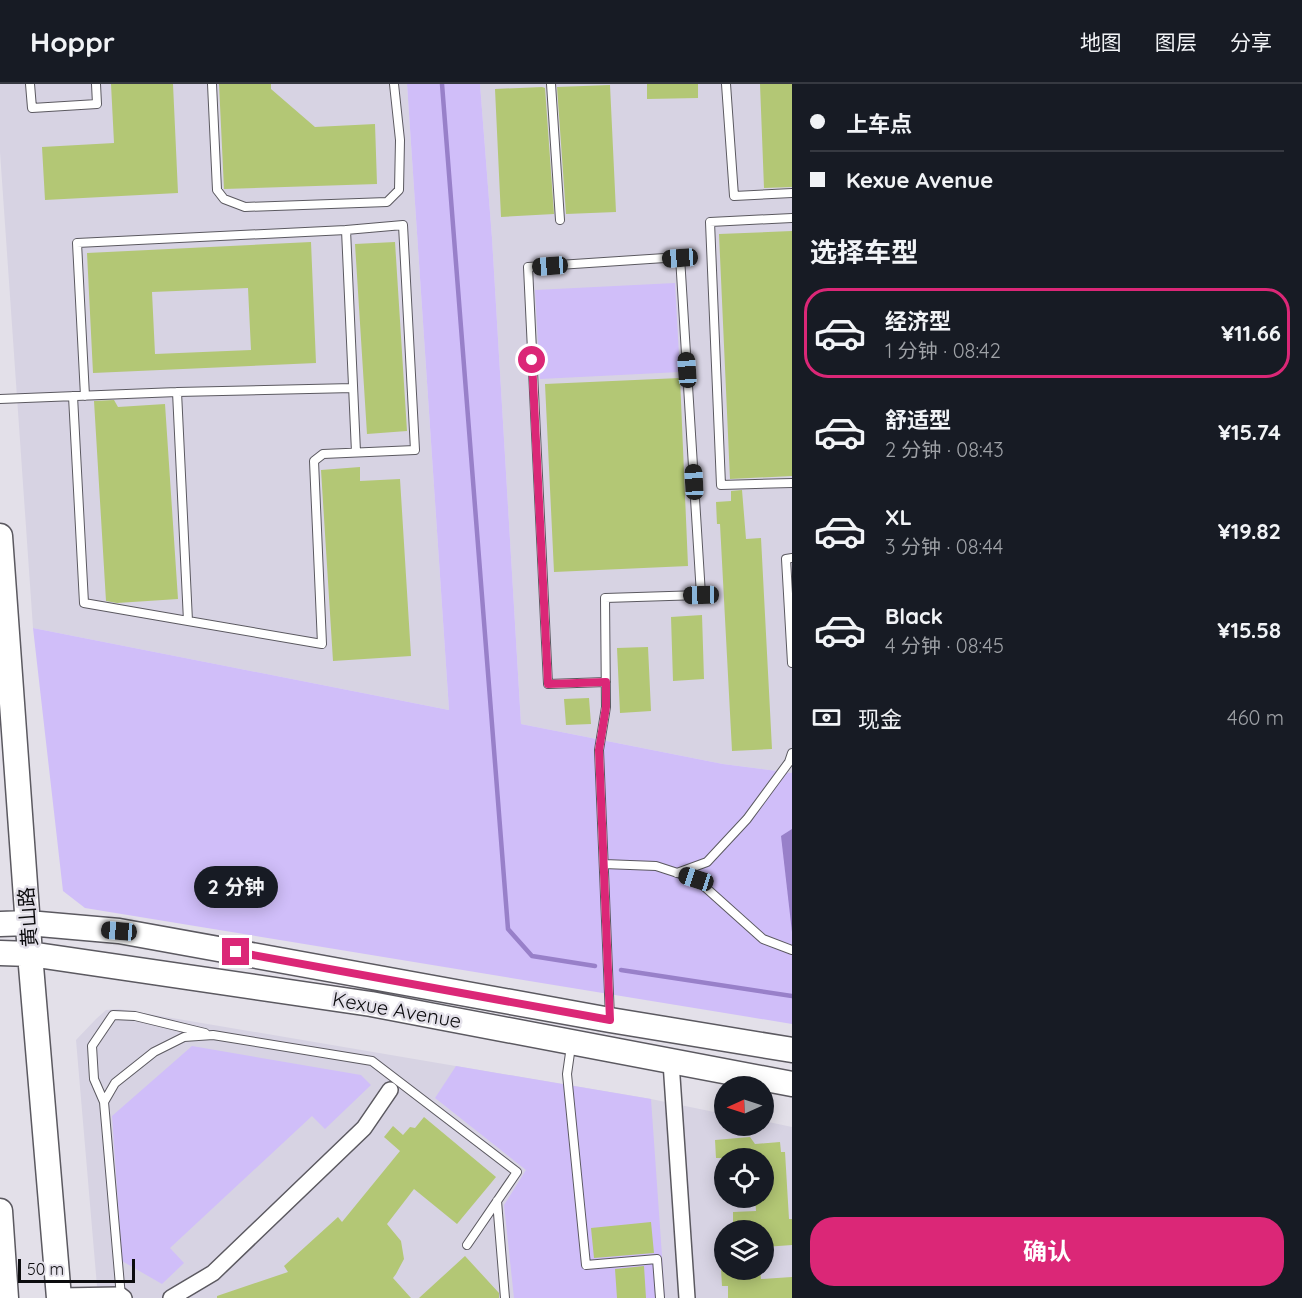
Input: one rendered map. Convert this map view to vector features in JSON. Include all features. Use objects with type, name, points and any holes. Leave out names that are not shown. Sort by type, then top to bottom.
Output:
[{"type":"main road","name":"黄山路","points":[[0,536],[30,954],[59,1297]]},
{"type":"main road","name":"Kexue Avenue","points":[[0,924],[28,923],[119,931],[610,1020],[792,1050]]},
{"type":"main road","name":"Kexue Avenue","points":[[0,953],[30,954],[371,1004],[792,1084]]},
{"type":"main road","points":[[0,1211],[6,1298]]},
{"type":"street","points":[[671,1062],[687,1298]]},
{"type":"street","points":[[171,1298],[213,1273],[364,1128],[390,1090]]},
{"type":"street","points":[[59,1297],[122,1297]]},
{"type":"lane","points":[[30,84],[32,108],[97,104],[96,84]]},
{"type":"lane","points":[[212,84],[217,190],[224,199],[245,207],[387,202],[399,190],[400,140],[394,84]]},
{"type":"lane","points":[[551,84],[560,220]]},
{"type":"lane","points":[[726,84],[734,196],[792,193]]},
{"type":"lane","points":[[792,218],[710,222],[721,485],[792,483]]},
{"type":"lane","points":[[73,396],[84,603],[322,644],[314,461],[323,454],[415,450],[404,225],[346,230],[77,243],[85,396]]},
{"type":"lane","points":[[346,230],[356,452]]},
{"type":"lane","points":[[606,682],[548,684],[528,267],[680,258],[701,595],[605,597],[606,682],[606,707],[599,750],[610,1020]]},
{"type":"lane","points":[[0,399],[353,388]]},
{"type":"lane","points":[[177,392],[188,621]]},
{"type":"lane","points":[[792,558],[786,559],[792,663]]},
{"type":"lane","points":[[677,873],[707,862],[747,819],[789,762],[792,753]]},
{"type":"lane","points":[[604,864],[656,866],[696,879],[763,939],[792,950]]},
{"type":"lane","points":[[122,1297],[104,1102],[94,1079],[92,1046],[113,1015],[135,1016],[213,1035],[372,1061],[517,1172],[466,1245]]},
{"type":"lane","points":[[104,1102],[115,1083],[154,1052],[184,1037],[213,1035]]},
{"type":"lane","points":[[571,1042],[567,1074],[586,1265],[657,1258],[660,1298]]},
{"type":"lane","points":[[497,1201],[505,1298]]},
{"type":"shaded area","points":[[0,84],[407,84],[449,710],[33,628],[0,152]]},
{"type":"shaded area","points":[[407,84],[480,84],[492,238],[521,724],[723,764],[792,773],[792,1024],[85,908],[63,891],[33,628],[449,710]]},
{"type":"shaded area","points":[[480,84],[792,84],[792,773],[723,764],[521,724],[492,238]]},
{"type":"shaded area","points":[[675,283],[680,372],[540,379],[535,290]]},
{"type":"shaded area","points":[[792,829],[792,932],[781,836]]},
{"type":"shaded area","points":[[119,1009],[651,1099],[714,1112],[714,1136],[774,1136],[774,1123],[792,1127],[792,1298],[98,1298],[76,1040],[106,1010]]},
{"type":"shaded area","points":[[192,1046],[361,1075],[371,1085],[325,1129],[312,1116],[170,1248],[184,1263],[162,1284],[122,1261],[112,1116]]},
{"type":"shaded area","points":[[456,1066],[651,1099],[665,1298],[514,1298],[504,1205],[526,1170],[435,1098]]},
{"type":"building","points":[[111,84],[173,84],[178,193],[45,200],[42,147],[114,143]]},
{"type":"building","points":[[219,84],[271,84],[271,89],[315,127],[375,124],[377,184],[224,189]]},
{"type":"building","points":[[647,84],[698,84],[698,98],[647,99]]},
{"type":"building","points":[[760,84],[792,84],[792,187],[764,188]]},
{"type":"building","points":[[610,85],[616,212],[566,214],[557,87]]},
{"type":"building","points":[[545,88],[554,214],[501,217],[495,89]]},
{"type":"building","points":[[792,231],[792,476],[730,479],[719,234]]},
{"type":"building","points":[[311,242],[316,363],[93,373],[87,253]],"holes":[[[248,288],[251,350],[155,354],[152,292]]]},
{"type":"building","points":[[395,242],[407,431],[367,434],[355,244]]},
{"type":"building","points":[[680,378],[688,566],[554,572],[545,384]]},
{"type":"building","points":[[114,400],[118,407],[165,404],[178,599],[117,603],[106,601],[94,401]]},
{"type":"building","points":[[360,467],[360,481],[400,479],[411,656],[333,661],[321,470]]},
{"type":"building","points":[[742,490],[746,539],[761,538],[772,749],[732,751],[720,524],[717,524],[716,502],[731,501],[731,491]]},
{"type":"building","points":[[702,615],[704,679],[673,681],[671,617]]},
{"type":"building","points":[[648,647],[651,711],[620,713],[617,648]]},
{"type":"building","points":[[589,698],[591,724],[566,725],[564,699]]},
{"type":"building","points":[[424,1117],[496,1177],[457,1224],[414,1189],[387,1224],[401,1241],[404,1259],[393,1278],[411,1298],[217,1298],[217,1296],[288,1272],[284,1266],[338,1217],[342,1222],[400,1151],[384,1137],[393,1126],[403,1135],[410,1127],[415,1128]]},
{"type":"building","points":[[750,1137],[755,1144],[780,1142],[781,1152],[785,1152],[789,1219],[792,1219],[792,1245],[774,1246],[774,1220],[733,1220],[733,1212],[774,1208],[774,1148],[715,1148],[715,1140]]},
{"type":"building","points":[[651,1222],[654,1253],[594,1258],[591,1228]]},
{"type":"building","points":[[465,1256],[499,1293],[499,1298],[419,1298]]},
{"type":"building","points":[[644,1266],[646,1298],[617,1298],[615,1269]]},
{"type":"building","points":[[792,1277],[792,1298],[728,1298],[728,1286],[722,1286],[722,1280],[774,1280],[774,1278]]},
{"type":"waterway","points":[[442,84],[508,929],[532,956],[595,966]]},
{"type":"waterway","points":[[621,970],[792,996]]},
{"type":"route","points":[[236,952],[610,1020],[599,750],[606,707],[606,682],[548,684],[532,360]]}]
